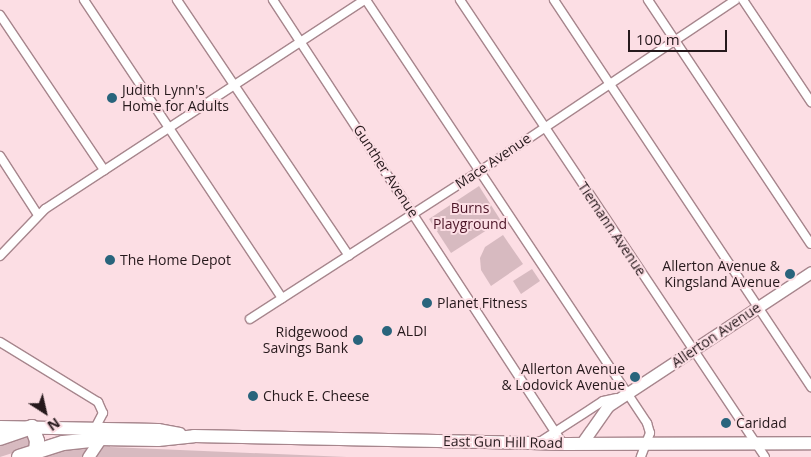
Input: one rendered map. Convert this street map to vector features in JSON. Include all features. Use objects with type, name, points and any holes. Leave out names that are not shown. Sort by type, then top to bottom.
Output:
[{"type":"highway","points":[[0,438],[32,427],[37,441],[36,451]]},
{"type":"highway","points":[[19,457],[97,433]]},
{"type":"main road","name":"Allerton Avenue","points":[[582,443],[599,415],[624,395],[694,351],[811,272]]},
{"type":"main road","name":"East Gun Hill Road","points":[[0,427],[32,427],[158,440],[194,436],[563,444],[811,443]]},
{"type":"main road","points":[[88,457],[97,433]]},
{"type":"street","points":[[84,0],[282,298]]},
{"type":"street","points":[[177,0],[349,256]]},
{"type":"street","name":"Gunther Avenue","points":[[273,0],[563,444]]},
{"type":"street","points":[[1,252],[38,215],[365,0],[480,171],[624,395],[649,428],[647,444],[641,457]]},
{"type":"street","name":"Tiemann Avenue","points":[[460,0],[765,457]]},
{"type":"street","points":[[554,0],[811,387]]},
{"type":"street","points":[[648,0],[811,244]]},
{"type":"street","name":"Mace Avenue","points":[[250,319],[480,171],[544,126],[735,0]]},
{"type":"street","points":[[743,0],[811,102]]},
{"type":"street","points":[[0,15],[104,170]]},
{"type":"street","points":[[0,156],[38,215]]},
{"type":"street","points":[[0,342],[98,402],[103,413],[97,433]]},
{"type":"street","name":"Allerton Avenue","points":[[538,443],[603,401],[624,395]]},
{"type":"green space","name":"Burns Playground","points":[[479,186],[501,221],[451,253],[429,219]]},
{"type":"green space","points":[[503,235],[523,264],[491,286],[481,270],[480,258],[485,247]]},
{"type":"green space","points":[[532,269],[540,281],[521,294],[513,281]]},
{"type":"green space","points":[[26,435],[30,437],[28,448],[0,457],[0,442]]},
{"type":"green space","points":[[110,444],[110,447],[347,457],[95,457],[103,446]]},
{"type":"green space","points":[[73,445],[89,447],[82,457],[32,457]]},
{"type":"place","name":"Judith Lynn's Home for Adults","points":[[112,98]]},
{"type":"place","name":"The Home Depot","points":[[110,260]]},
{"type":"place","name":"Allerton Avenue & Kingsland Avenue","points":[[790,274]]},
{"type":"place","name":"Planet Fitness","points":[[427,303]]},
{"type":"place","name":"ALDI","points":[[387,331]]},
{"type":"place","name":"Ridgewood Savings Bank","points":[[358,340]]},
{"type":"place","name":"Allerton Avenue & Lodovick Avenue","points":[[635,377]]},
{"type":"place","name":"Chuck E. Cheese","points":[[253,396]]},
{"type":"place","name":"Caridad","points":[[726,423]]}]
